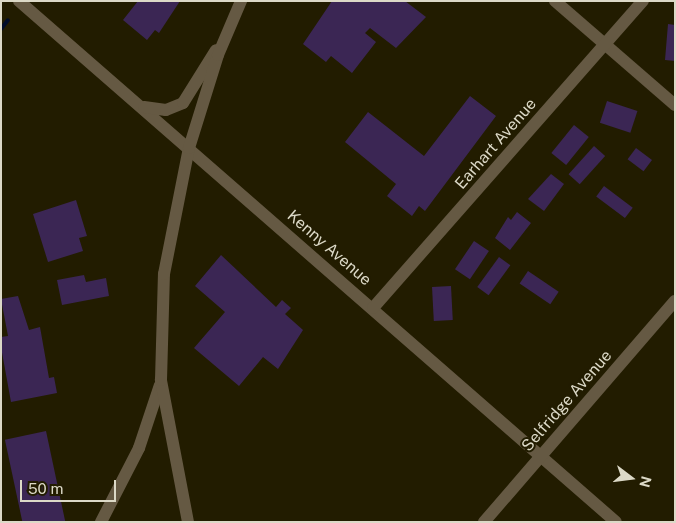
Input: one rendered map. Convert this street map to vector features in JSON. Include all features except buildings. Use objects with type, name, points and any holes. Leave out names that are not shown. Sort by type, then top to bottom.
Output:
[{"type":"street","name":"Kenny Avenue","points":[[19,1],[616,522]]},
{"type":"street","points":[[188,522],[161,380],[164,274],[189,148],[222,45],[241,1]]},
{"type":"street","points":[[555,1],[675,105]]},
{"type":"street","name":"Earhart Avenue","points":[[373,308],[643,1]]},
{"type":"street","points":[[142,107],[166,110],[183,103],[196,88],[208,57],[222,45]]},
{"type":"street","name":"Selfridge Avenue","points":[[484,522],[675,301]]},
{"type":"street","points":[[101,522],[139,448],[161,380]]},
{"type":"waterway","points":[[1,29],[8,20]]}]
